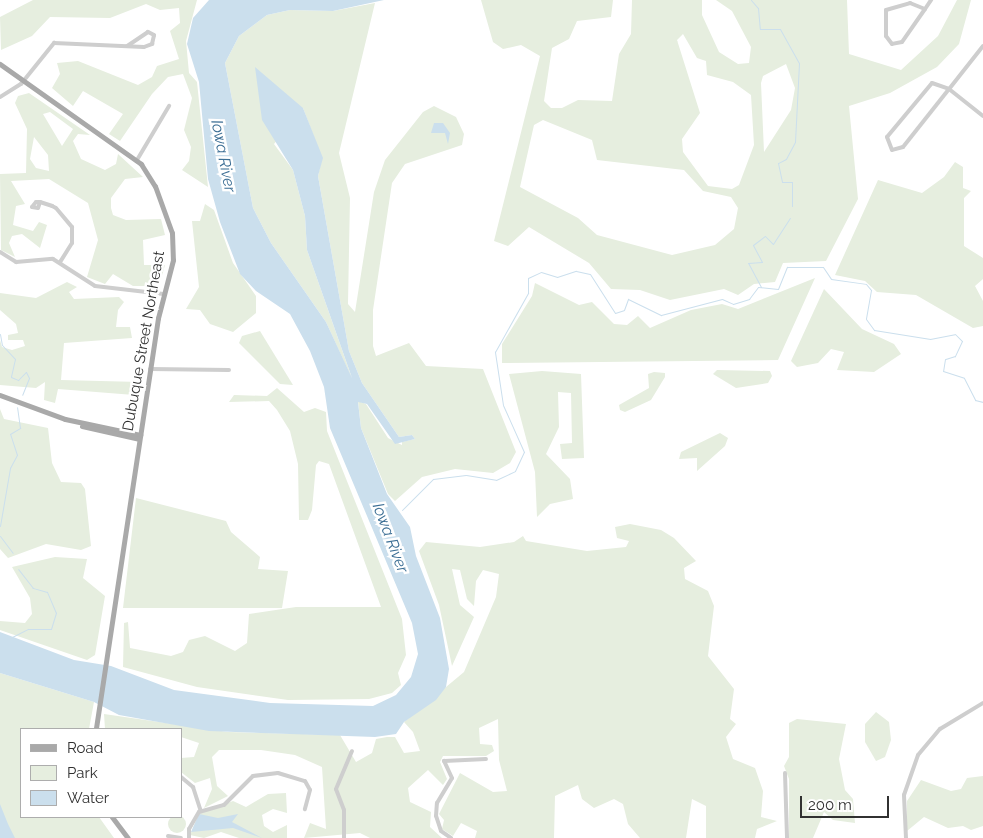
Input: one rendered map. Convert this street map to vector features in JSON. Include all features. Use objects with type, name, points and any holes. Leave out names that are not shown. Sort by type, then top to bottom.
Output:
[{"type":"main road","name":"Dubuque Street Northeast","points":[[0,64],[23,82],[137,160],[153,181],[172,233],[173,260],[164,294],[150,369],[96,728]]},
{"type":"main road","points":[[0,395],[65,419],[140,437]]},
{"type":"main road","points":[[113,818],[128,838]]},
{"type":"street","points":[[925,9],[914,3],[888,6],[888,42],[902,42],[925,9],[931,0]]},
{"type":"street","points":[[0,97],[23,82],[54,43],[127,46],[147,46],[154,35],[148,32],[127,46]]},
{"type":"street","points":[[983,46],[949,89],[903,147],[889,148],[887,137],[927,85],[937,82],[949,89],[983,116]]},
{"type":"street","points":[[137,160],[169,106]]},
{"type":"street","points":[[40,202],[60,211],[72,227],[72,243],[60,262]]},
{"type":"street","points":[[0,252],[16,262],[44,258],[60,262],[91,285],[164,294]]},
{"type":"street","points":[[150,369],[229,370]]},
{"type":"street","points":[[906,838],[904,795],[918,755],[940,730],[983,703]]},
{"type":"street","points":[[344,838],[344,808],[336,789],[352,751]]},
{"type":"street","points":[[451,838],[441,831],[436,816],[437,803],[449,786],[452,769],[445,760],[486,759]]},
{"type":"street","points":[[189,838],[191,825],[201,811],[224,805],[248,778],[278,773],[307,783],[305,809]]},
{"type":"street","points":[[784,773],[787,838]]},
{"type":"street","points":[[182,778],[192,787],[201,811]]},
{"type":"street","points":[[168,836],[181,838]]},
{"type":"green space","points":[[33,0],[197,0],[186,41],[189,73],[197,82],[208,187],[182,170],[189,161],[191,147],[184,130],[192,98],[183,74],[168,77],[152,94],[120,141],[109,134],[123,114],[83,91],[73,106],[52,88],[60,74],[57,63],[78,61],[138,85],[152,77],[157,66],[179,59],[170,31],[180,23],[179,8],[160,10],[146,4],[110,18],[50,17],[32,36],[1,50],[0,17]]},
{"type":"green space","points":[[481,0],[613,0],[611,17],[577,21],[569,39],[552,48],[544,101],[551,108],[562,108],[578,100],[612,101],[619,54],[631,34],[632,0],[702,0],[702,15],[719,52],[738,64],[749,63],[751,47],[732,11],[716,0],[847,0],[849,54],[901,70],[938,36],[957,0],[971,0],[959,44],[937,67],[890,93],[849,106],[858,199],[826,261],[783,263],[775,282],[754,284],[738,295],[724,289],[670,300],[640,290],[611,289],[589,263],[529,227],[508,246],[494,241],[540,56],[521,45],[503,49],[493,42]],"holes":[[[683,34],[697,58],[706,61],[707,75],[733,82],[751,95],[754,145],[739,185],[732,189],[708,186],[683,152],[682,139],[700,113],[677,40]],[[786,64],[795,88],[791,110],[764,152],[761,83],[763,76]],[[543,120],[592,140],[597,160],[684,170],[703,191],[731,197],[738,208],[734,229],[715,245],[672,255],[597,235],[578,218],[520,187],[534,125]]]},
{"type":"green space","points":[[375,3],[339,153],[350,198],[348,304],[355,312],[374,192],[385,160],[423,112],[434,106],[456,117],[464,134],[462,145],[405,164],[392,183],[373,310],[373,346],[376,356],[409,343],[426,366],[483,369],[516,452],[510,463],[493,473],[455,469],[422,477],[395,501],[388,494],[361,428],[358,401],[366,404],[388,438],[402,445],[402,442],[415,439],[412,435],[399,437],[362,383],[349,351],[318,176],[322,158],[303,108],[274,144],[293,170],[305,216],[307,250],[353,381],[326,322],[271,243],[253,208],[225,63],[239,36],[267,15],[290,10],[333,11]]},
{"type":"green space","points":[[29,93],[90,135],[78,134],[73,141],[81,159],[105,170],[116,164],[118,154],[143,177],[125,179],[111,198],[111,208],[113,215],[126,220],[161,219],[165,235],[143,240],[144,265],[165,265],[159,286],[133,286],[113,274],[105,284],[87,277],[98,240],[88,203],[49,179],[11,181],[25,204],[16,206],[13,225],[33,231],[39,222],[47,225],[40,248],[22,234],[12,236],[9,243],[15,257],[1,250],[0,174],[26,173],[27,129],[15,103],[18,96]],"holes":[[[50,112],[73,129],[62,146],[43,114]],[[34,137],[48,155],[49,171],[36,168],[30,159]]]},
{"type":"green space","points":[[955,162],[963,167],[963,188],[971,191],[964,198],[964,246],[983,258],[983,279],[975,286],[983,301],[983,326],[973,328],[916,295],[877,292],[865,281],[835,275],[878,180],[922,193],[944,177]]},
{"type":"green space","points":[[205,204],[214,210],[233,263],[256,296],[256,313],[233,332],[210,324],[200,310],[186,309],[199,287],[192,221],[200,221]]},
{"type":"green space","points":[[815,278],[778,360],[502,363],[502,344],[532,296],[535,283],[579,305],[592,302],[614,324],[627,325],[638,316],[650,328],[691,310],[722,304],[738,309]]},
{"type":"green space","points":[[67,282],[77,287],[69,292],[74,299],[119,297],[124,302],[118,310],[116,327],[130,327],[132,338],[64,343],[61,380],[140,382],[134,395],[58,389],[55,403],[44,400],[45,382],[36,388],[0,385],[0,340],[2,347],[12,350],[25,346],[23,340],[8,340],[8,335],[18,333],[16,324],[0,310],[0,293],[36,298]]},
{"type":"green space","points":[[824,289],[862,329],[894,344],[901,354],[874,372],[837,370],[844,352],[831,349],[818,363],[797,367],[791,361]]},
{"type":"green space","points":[[260,331],[293,385],[280,384],[239,343],[242,336]]},
{"type":"green space","points":[[717,370],[770,371],[772,376],[768,383],[736,388],[713,374]]},
{"type":"green space","points":[[542,371],[581,374],[584,458],[562,459],[560,444],[572,443],[571,393],[558,392],[559,427],[546,454],[570,479],[573,499],[550,504],[537,517],[535,472],[509,374]]},
{"type":"green space","points":[[654,372],[665,373],[665,377],[651,400],[625,412],[620,410],[619,405],[649,388],[648,374]]},
{"type":"green space","points":[[277,388],[304,412],[315,408],[326,412],[327,431],[402,619],[406,655],[398,673],[401,685],[392,693],[369,699],[288,700],[197,687],[123,667],[124,623],[128,622],[130,648],[171,656],[183,652],[189,640],[205,636],[235,651],[247,643],[249,614],[296,607],[381,607],[329,464],[319,461],[316,465],[312,510],[308,520],[299,520],[298,464],[290,431],[269,401],[229,402],[234,395],[267,396]]},
{"type":"green space","points":[[0,409],[4,419],[48,428],[52,463],[61,482],[81,483],[85,489],[91,546],[81,550],[46,544],[8,558],[0,549]]},
{"type":"green space","points":[[720,433],[728,438],[725,446],[697,471],[697,458],[679,459],[681,452]]},
{"type":"green space","points":[[136,498],[226,521],[231,532],[260,557],[258,569],[288,571],[282,608],[123,608]]},
{"type":"green space","points":[[630,524],[661,530],[674,538],[696,561],[684,568],[685,579],[708,591],[714,606],[708,656],[734,689],[730,719],[736,724],[726,737],[733,759],[755,768],[763,791],[761,817],[777,821],[757,829],[755,838],[706,838],[706,806],[692,799],[686,838],[640,838],[628,824],[623,804],[614,799],[594,808],[582,799],[578,785],[555,796],[554,838],[475,838],[477,831],[461,823],[453,836],[442,829],[444,820],[439,814],[460,773],[493,792],[507,791],[499,760],[498,719],[479,728],[480,744],[492,745],[494,751],[486,756],[443,756],[440,762],[447,779],[443,785],[428,770],[408,788],[410,802],[431,812],[430,827],[442,838],[370,838],[360,833],[304,838],[310,823],[326,829],[322,767],[295,755],[261,750],[219,750],[212,757],[217,786],[228,796],[204,808],[212,789],[210,778],[195,783],[182,773],[182,758],[194,757],[199,743],[182,737],[182,728],[105,728],[104,714],[228,732],[340,735],[356,762],[372,753],[376,739],[387,737],[395,737],[404,753],[420,751],[413,732],[404,722],[464,672],[496,597],[499,574],[483,570],[476,581],[474,606],[467,599],[460,570],[452,569],[460,605],[474,617],[452,666],[439,605],[419,551],[426,542],[480,547],[514,542],[523,536],[526,541],[587,551],[626,547],[629,541],[617,538],[615,527]]},
{"type":"green space","points":[[55,557],[87,559],[83,578],[105,596],[95,655],[87,660],[0,630],[0,621],[25,623],[32,614],[30,598],[12,567]]},
{"type":"green space","points":[[0,673],[94,702],[89,728],[20,728],[20,818],[100,818],[114,838],[0,838]]},
{"type":"green space","points":[[876,712],[889,722],[891,740],[885,757],[876,761],[865,742],[865,724]]},
{"type":"green space","points":[[797,719],[846,724],[839,759],[845,790],[853,799],[855,823],[833,820],[824,812],[813,838],[789,838],[789,779],[784,766],[789,757],[789,723]]},
{"type":"green space","points":[[983,776],[983,826],[971,830],[963,826],[948,828],[924,817],[907,831],[907,801],[921,780],[951,791],[961,789],[967,778]]},
{"type":"green space","points":[[286,793],[287,813],[273,809],[262,815],[264,826],[273,832],[287,825],[287,838],[239,838],[221,832],[204,838],[190,835],[199,814],[233,801],[246,807],[268,794]]},
{"type":"green space","points":[[182,817],[186,824],[183,830],[177,833],[171,830],[168,824],[171,818]]},
{"type":"water","name":"Iowa River","points":[[209,0],[384,0],[333,11],[290,10],[267,15],[239,36],[225,63],[253,208],[271,243],[326,322],[352,378],[307,250],[305,216],[293,170],[262,120],[255,67],[303,108],[323,158],[318,176],[349,351],[362,383],[399,437],[412,435],[415,439],[395,444],[367,404],[358,402],[361,428],[387,494],[410,527],[416,556],[440,618],[449,669],[446,687],[436,700],[404,722],[396,734],[375,737],[209,731],[119,715],[94,702],[0,673],[0,632],[74,660],[111,666],[174,690],[270,703],[373,706],[396,695],[411,677],[418,654],[412,623],[330,428],[324,387],[310,351],[290,314],[256,291],[240,274],[220,222],[208,179],[199,82],[187,44],[193,18]]},
{"type":"water","points":[[434,123],[443,123],[450,133],[448,144],[445,133],[431,133]]},
{"type":"water","points":[[0,804],[8,824],[15,838],[0,838]]},
{"type":"water","points":[[199,814],[218,818],[238,814],[232,822],[262,838],[233,828],[191,832]]},
{"type":"waterway","points":[[751,0],[758,8],[760,29],[780,29],[799,63],[795,142],[786,159],[778,163],[782,182],[792,182],[792,206]]},
{"type":"waterway","points":[[761,287],[748,263],[762,262],[753,245],[765,236],[773,244],[790,218]]},
{"type":"waterway","points":[[402,510],[433,479],[466,475],[496,480],[515,471],[524,452],[503,405],[495,352],[528,293],[528,278],[541,272],[557,277],[576,271],[590,274],[615,313],[624,310],[628,299],[661,315],[722,299],[733,304],[749,299],[758,287],[778,289],[787,267],[823,267],[831,279],[866,284],[871,290],[866,319],[874,330],[930,339],[955,334],[962,341],[955,356],[945,359],[943,371],[964,378],[975,400],[983,402]]},
{"type":"waterway","points":[[0,334],[2,345],[15,359],[11,377],[18,380],[26,372],[29,378],[22,395]]},
{"type":"waterway","points":[[0,526],[10,468],[17,455],[10,434],[20,428],[17,407]]},
{"type":"waterway","points":[[0,536],[13,553]]},
{"type":"waterway","points":[[12,637],[28,629],[51,629],[56,613],[47,592],[33,588],[18,569]]}]
